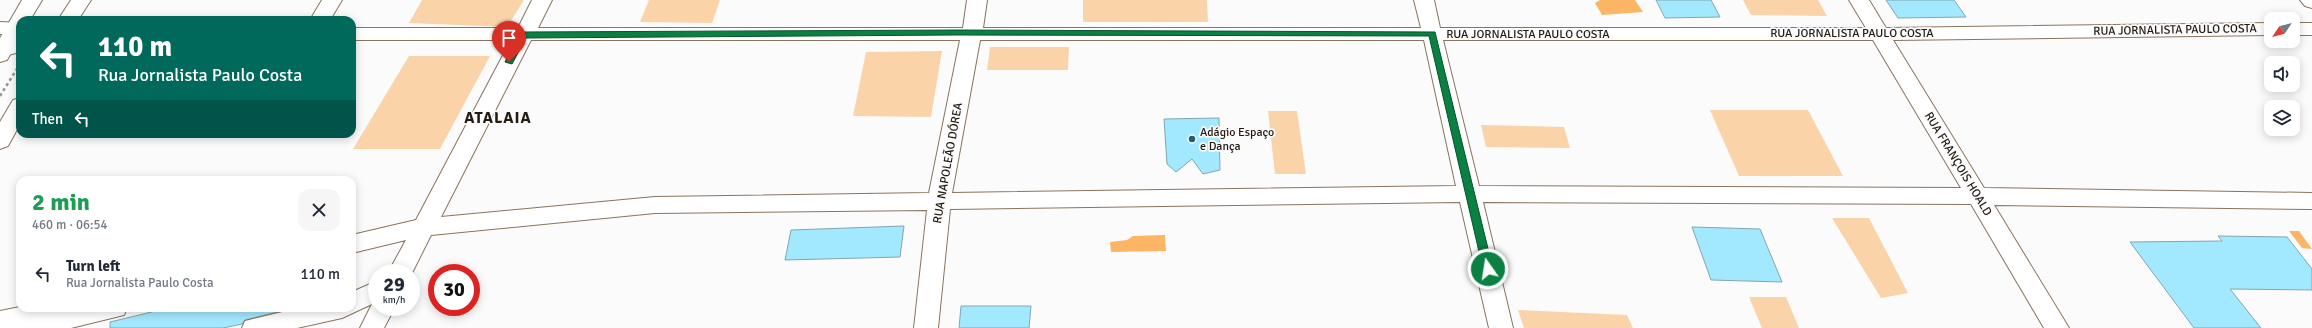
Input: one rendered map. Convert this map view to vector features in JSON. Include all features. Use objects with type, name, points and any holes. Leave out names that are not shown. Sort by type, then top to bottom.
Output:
[{"type":"street","points":[[23,16],[32,0]]},
{"type":"street","points":[[71,16],[81,0]]},
{"type":"street","points":[[322,16],[332,0]]},
{"type":"street","points":[[404,264],[421,228],[542,0]]},
{"type":"street","name":"RUA NAPOLEÃO DÓREA","points":[[926,328],[939,200],[977,0]]},
{"type":"street","points":[[1424,0],[1471,194],[1501,328]]},
{"type":"street","name":"RUA FRANÇOIS HOALD","points":[[1860,0],[1976,196],[2057,328]]},
{"type":"street","points":[[8,41],[16,27]]},
{"type":"street","name":"RUA JORNALISTA PAULO COSTA","points":[[356,34],[523,35],[972,32],[1881,34],[2264,29]]},
{"type":"street","points":[[2300,29],[2312,29]]},
{"type":"street","points":[[0,142],[16,112]]},
{"type":"street","points":[[356,243],[421,228],[534,215],[655,205],[1471,194],[1976,196],[2312,201]]},
{"type":"street","points":[[356,252],[392,240],[421,228]]},
{"type":"street","points":[[356,301],[368,295]]},
{"type":"street","points":[[0,321],[40,312]]},
{"type":"street","points":[[28,328],[98,312]]},
{"type":"street","points":[[254,328],[324,312]]},
{"type":"street","points":[[372,328],[378,316]]},
{"type":"path","points":[[0,96],[16,70]]},
{"type":"shaded area","points":[[422,0],[524,0],[507,27],[409,23]]},
{"type":"shaded area","points":[[649,0],[720,0],[712,23],[640,22]]},
{"type":"shaded area","points":[[1083,0],[1207,0],[1208,22],[1083,22]]},
{"type":"shaded area","points":[[1600,0],[1635,0],[1643,12],[1602,15],[1595,3]]},
{"type":"shaded area","points":[[1743,0],[1818,0],[1827,16],[1751,15]]},
{"type":"shaded area","points":[[990,47],[1069,47],[1068,70],[987,70]]},
{"type":"shaded area","points":[[942,51],[931,117],[853,116],[866,52]]},
{"type":"shaded area","points":[[409,56],[490,56],[440,149],[353,149]]},
{"type":"shaded area","points":[[1710,110],[1808,110],[1843,176],[1739,176]]},
{"type":"shaded area","points":[[1268,111],[1297,111],[1306,174],[1275,174]]},
{"type":"shaded area","points":[[1481,125],[1564,127],[1570,148],[1486,147]]},
{"type":"shaded area","points":[[1832,218],[1869,218],[1908,293],[1881,298]]},
{"type":"shaded area","points":[[2289,231],[2299,231],[2312,249],[2302,248]]},
{"type":"shaded area","points":[[1165,235],[1166,251],[1111,252],[1110,242],[1127,240],[1133,236]]},
{"type":"shaded area","points":[[1749,297],[1786,297],[1799,328],[1762,328]]},
{"type":"shaded area","points":[[1518,310],[1627,315],[1633,328],[1524,328]]},
{"type":"building","points":[[1656,0],[1711,0],[1720,17],[1665,18]]},
{"type":"building","points":[[1886,0],[1954,0],[1966,17],[1898,18]]},
{"type":"building","name":"Adágio Espaço e Dança","points":[[1219,118],[1220,170],[1203,174],[1192,159],[1176,172],[1167,164],[1164,119]]},
{"type":"building","points":[[904,226],[900,257],[785,260],[791,230]]},
{"type":"building","points":[[1692,227],[1760,229],[1782,282],[1711,280]]},
{"type":"building","points":[[2218,236],[2287,237],[2312,269],[2312,290],[2230,289],[2261,328],[2194,328],[2130,242],[2222,241]]},
{"type":"building","points":[[961,306],[1031,306],[1029,328],[959,328]]},
{"type":"building","points":[[151,312],[277,312],[245,320],[242,324],[223,328],[110,328],[110,322]]},
{"type":"place","name":"Adágio Espaço e Dança","points":[[1192,139]]},
{"type":"district","name":"ATALAIA","points":[[498,118]]},
{"type":"route","points":[[509,62],[523,35],[957,32],[1432,34],[1488,269]]}]
